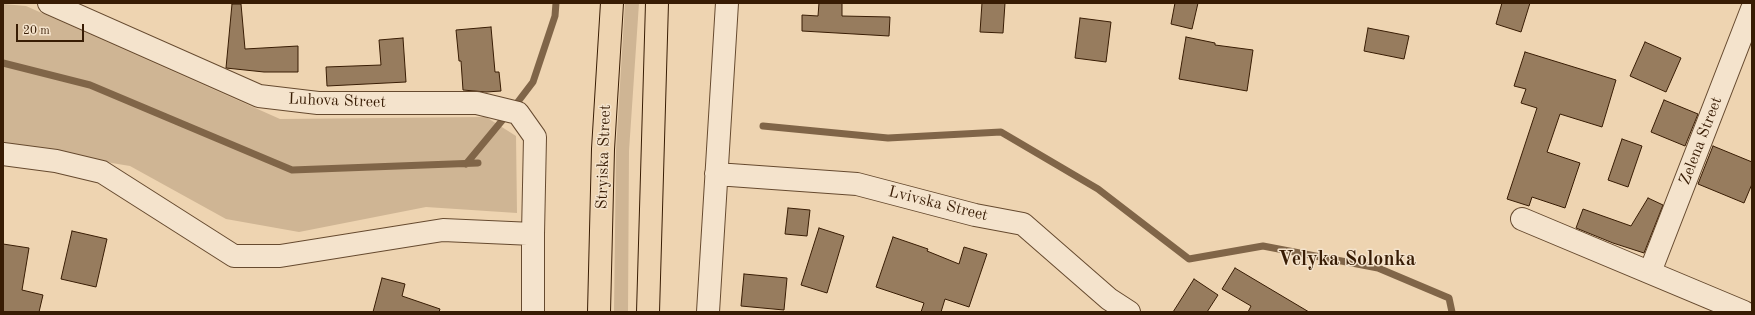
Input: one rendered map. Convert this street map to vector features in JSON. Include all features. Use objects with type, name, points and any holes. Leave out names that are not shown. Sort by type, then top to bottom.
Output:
[{"type":"highway","name":"Stryiska Street","points":[[599,312],[603,149],[612,3]]},
{"type":"highway","points":[[648,312],[657,3]]},
{"type":"street","name":"Luhova Street","points":[[49,3],[259,96],[318,104],[477,103],[518,113],[535,137],[533,312]]},
{"type":"street","points":[[708,312],[727,3]]},
{"type":"street","name":"Zelena Street","points":[[1650,272],[1752,9]]},
{"type":"street","points":[[3,154],[56,161],[102,172],[234,256],[280,256],[443,230],[533,234]]},
{"type":"street","name":"Lvivska Street","points":[[716,174],[856,184],[975,215],[1023,224],[1110,299],[1129,312]]},
{"type":"street","points":[[1522,219],[1744,312]]},
{"type":"shaded area","points":[[625,3],[639,3],[629,151],[628,312],[614,312],[616,150]]},
{"type":"shaded area","points":[[3,4],[26,6],[280,119],[486,117],[516,136],[517,213],[426,207],[299,232],[226,219],[130,166],[3,145]]},
{"type":"building","points":[[819,3],[842,3],[842,16],[890,17],[889,36],[802,31],[802,15],[818,16]]},
{"type":"building","points":[[982,3],[1005,3],[1003,33],[980,32]]},
{"type":"building","points":[[1175,3],[1198,3],[1192,29],[1171,24]]},
{"type":"building","points":[[1502,3],[1530,3],[1521,32],[1496,24]]},
{"type":"building","points":[[232,4],[241,4],[245,49],[298,46],[298,72],[264,72],[226,68]]},
{"type":"building","points":[[1080,18],[1111,22],[1106,62],[1075,58]]},
{"type":"building","points":[[491,27],[495,72],[499,72],[501,91],[486,92],[463,90],[461,61],[459,61],[456,30]]},
{"type":"building","points":[[1368,28],[1409,36],[1404,59],[1364,51]]},
{"type":"building","points":[[1186,37],[1215,43],[1215,45],[1253,50],[1247,91],[1179,79]]},
{"type":"building","points":[[403,38],[406,82],[327,86],[326,67],[381,65],[379,40]]},
{"type":"building","points":[[1645,42],[1681,58],[1666,92],[1630,76]]},
{"type":"building","points":[[1525,52],[1616,80],[1602,127],[1560,114],[1547,152],[1580,163],[1565,208],[1532,197],[1529,206],[1507,199],[1537,108],[1521,103],[1526,89],[1514,86]]},
{"type":"building","points":[[1664,100],[1698,114],[1685,146],[1651,132]]},
{"type":"building","points":[[1622,139],[1642,146],[1628,187],[1608,180]]},
{"type":"building","points":[[1713,146],[1752,162],[1752,184],[1744,203],[1698,184]]},
{"type":"building","points":[[1648,198],[1663,205],[1644,253],[1613,243],[1576,228],[1583,209],[1631,226]]},
{"type":"building","points":[[788,208],[810,210],[807,236],[785,234]]},
{"type":"building","points":[[819,228],[844,236],[827,293],[801,285]]},
{"type":"building","points":[[72,231],[107,239],[96,287],[61,279]]},
{"type":"building","points":[[893,237],[928,249],[927,251],[959,264],[964,247],[987,254],[969,307],[945,299],[941,312],[921,312],[924,303],[876,287]]},
{"type":"building","points":[[3,244],[29,248],[22,290],[43,295],[39,312],[3,312]]},
{"type":"building","points":[[1235,268],[1309,312],[1248,312],[1251,306],[1222,289]]},
{"type":"building","points":[[744,274],[787,278],[784,310],[741,306]]},
{"type":"building","points":[[382,278],[405,284],[402,296],[440,309],[439,312],[373,312]]},
{"type":"building","points":[[1194,279],[1218,295],[1207,312],[1173,312]]},
{"type":"waterway","points":[[517,103],[533,82],[555,16],[556,3]]},
{"type":"waterway","points":[[3,63],[90,85],[292,170],[478,163]]},
{"type":"waterway","points":[[466,164],[505,117]]},
{"type":"waterway","points":[[763,126],[888,138],[1001,132],[1098,189],[1189,259],[1263,246],[1378,268],[1449,298],[1452,312]]},
{"type":"district","name":"Velyka Solonka","points":[[1347,260]]}]
